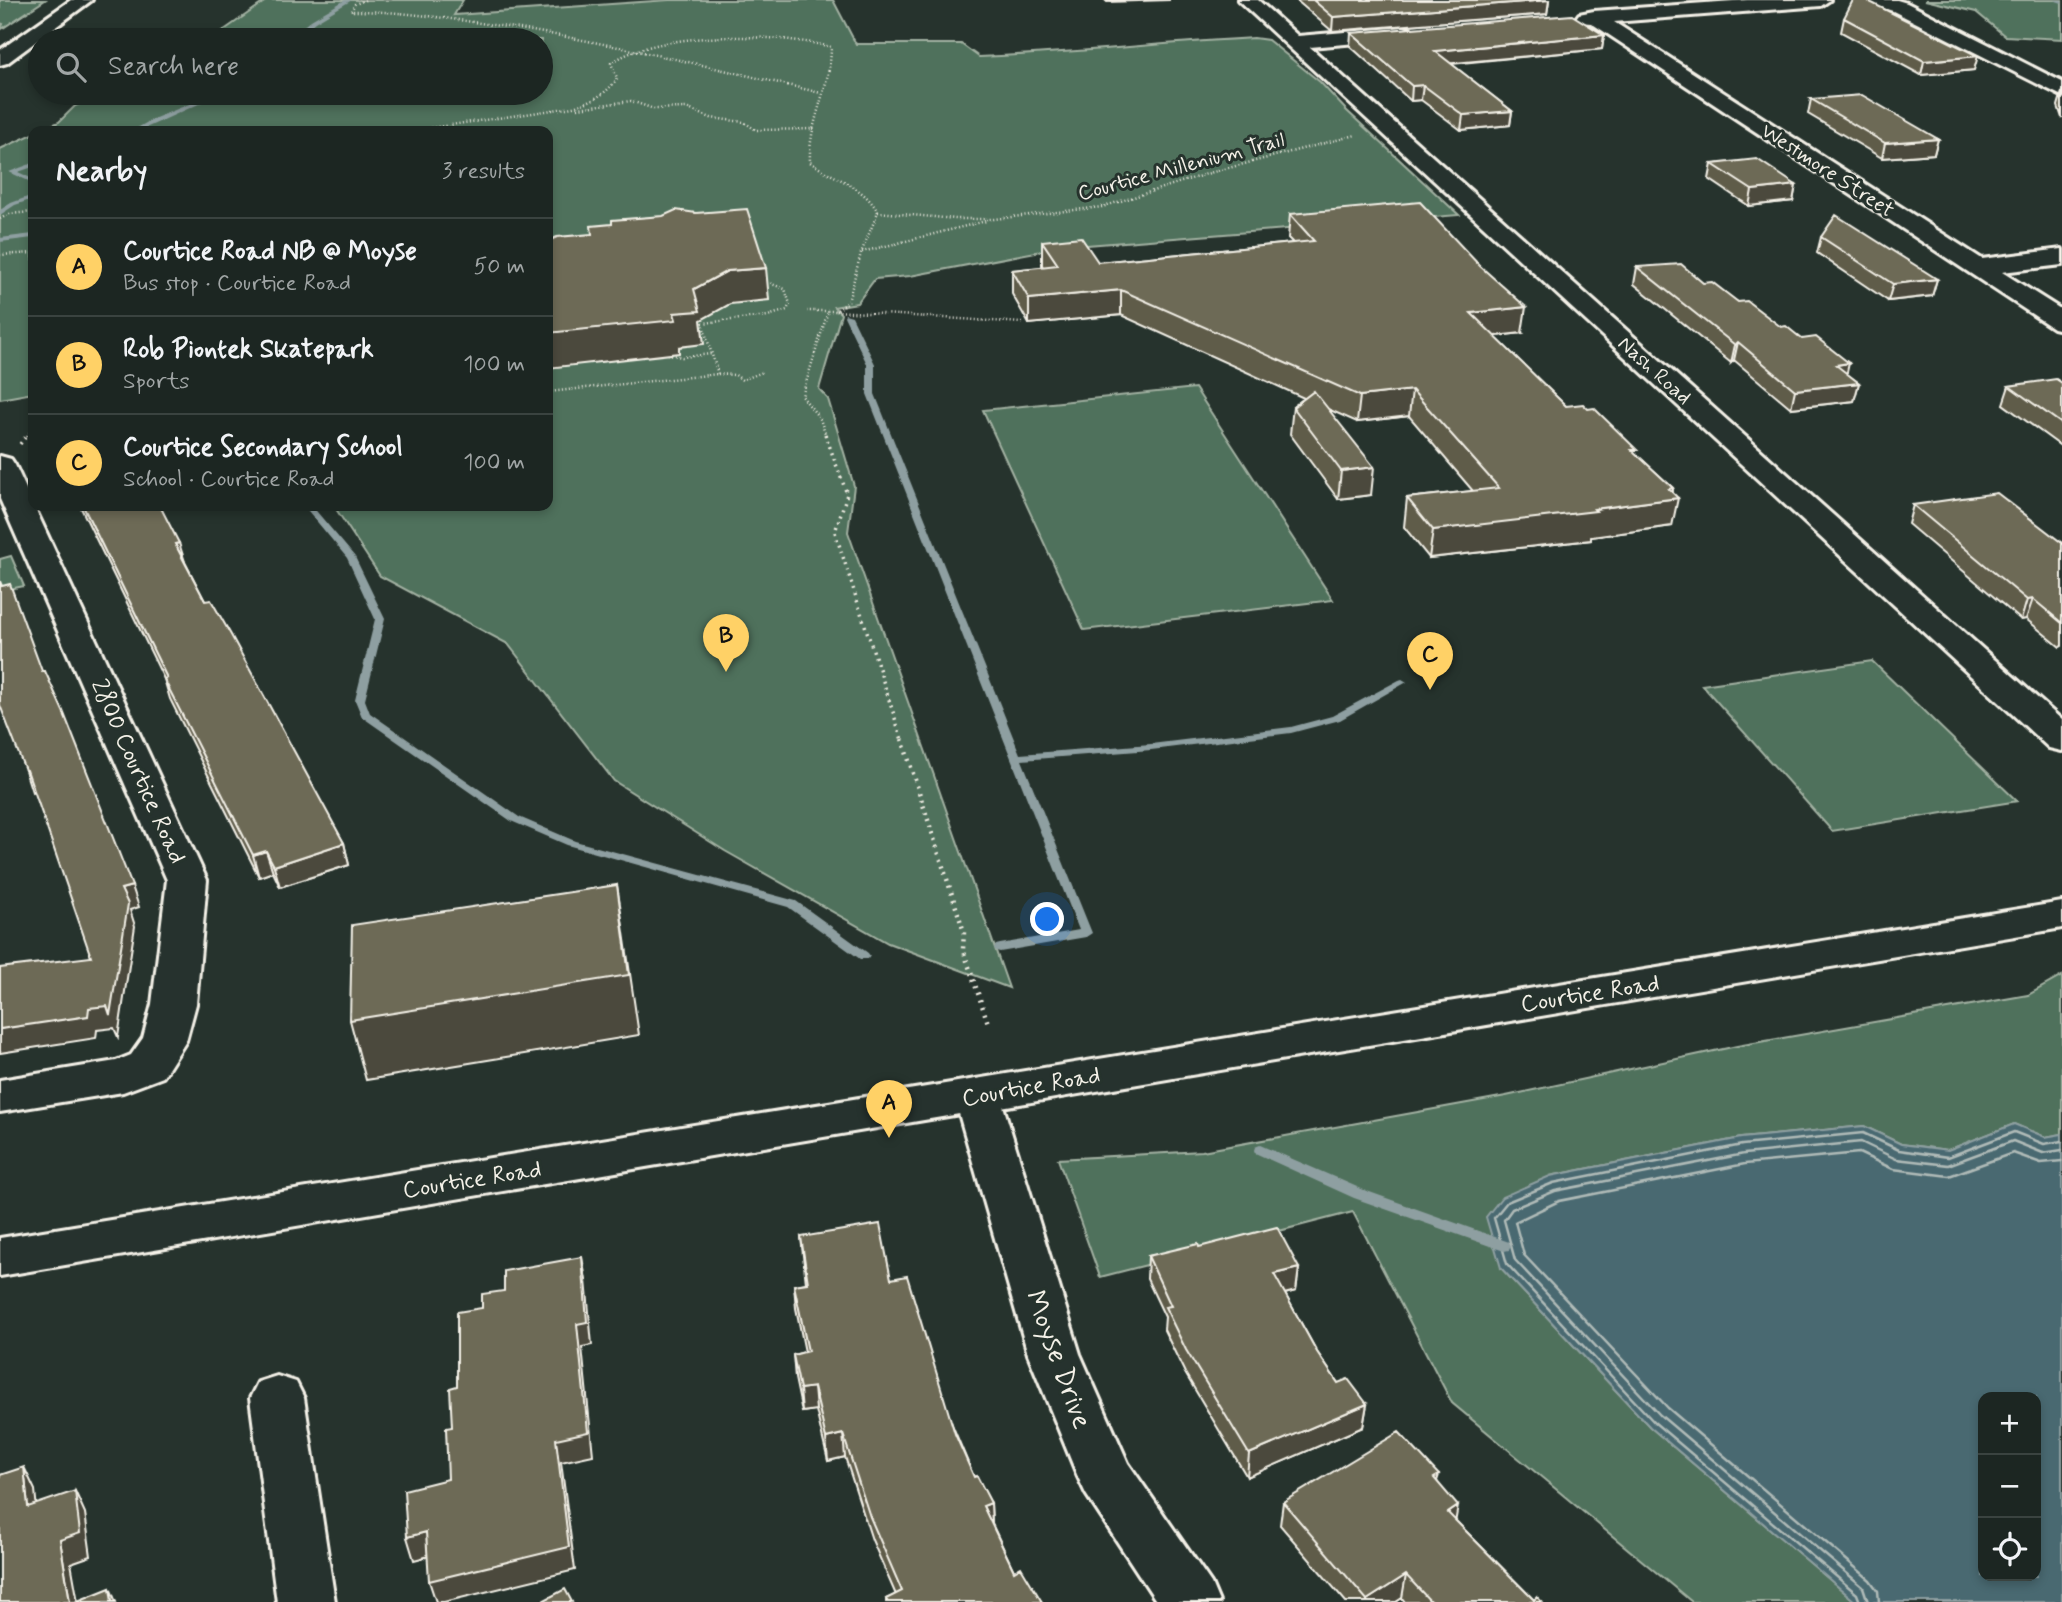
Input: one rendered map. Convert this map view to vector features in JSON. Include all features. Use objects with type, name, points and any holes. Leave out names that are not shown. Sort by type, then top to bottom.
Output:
[{"type":"street","points":[[44,28],[83,0]]},
{"type":"street","name":"Nash Road","points":[[1247,0],[2062,740]]},
{"type":"street","points":[[1563,20],[1821,0]]},
{"type":"street","points":[[1877,0],[1900,7],[2062,90]]},
{"type":"street","name":"Westmore Street","points":[[1594,17],[2062,322]]},
{"type":"street","points":[[1294,42],[1429,31]]},
{"type":"street","points":[[0,59],[28,39]]},
{"type":"street","points":[[1976,267],[2062,257]]},
{"type":"street","name":"2800 Courtice Road","points":[[0,465],[187,880],[174,1004],[164,1041],[147,1066],[123,1076],[0,1096]]},
{"type":"street","name":"Courtice Road","points":[[0,1257],[2062,915]]},
{"type":"street","name":"Moyse Drive","points":[[977,1096],[1054,1354],[1069,1391],[1106,1477],[1190,1602]]},
{"type":"street","points":[[277,1398],[306,1602]]},
{"type":"path","points":[[365,0],[355,4],[351,11],[399,12],[519,28]]},
{"type":"path","points":[[553,34],[638,49],[821,93]]},
{"type":"path","points":[[573,107],[594,99],[612,87],[617,78],[611,63],[614,58],[638,49],[701,38],[793,38],[820,42],[831,47],[832,57],[821,93],[808,156],[814,166],[859,190],[870,199],[878,212],[862,253],[848,302],[836,311]]},
{"type":"path","points":[[444,126],[631,101],[654,109],[686,108],[711,118],[744,122],[757,130],[814,129]]},
{"type":"path","name":"Courtice Millenium Trail","points":[[878,212],[956,219],[993,219],[1102,207],[1213,172],[1363,133]]},
{"type":"path","points":[[0,219],[9,214],[28,212]]},
{"type":"path","points":[[862,253],[993,219]]},
{"type":"path","points":[[0,255],[28,253]]},
{"type":"path","points":[[703,323],[768,316],[787,310],[790,304],[785,289],[769,283]]},
{"type":"path","points":[[705,310],[700,315],[718,374]]},
{"type":"path","points":[[807,311],[1023,323]]},
{"type":"path","points":[[828,311],[802,396],[820,419],[847,495],[835,532],[964,932],[963,949],[989,1026]]},
{"type":"path","points":[[668,354],[682,357],[712,354]]},
{"type":"path","points":[[553,391],[718,374],[735,374],[742,380],[763,372]]},
{"type":"green space","points":[[0,0],[45,0],[0,30],[3,24],[0,23]]},
{"type":"green space","points":[[267,0],[463,0],[454,15],[669,0],[833,0],[856,44],[961,44],[979,57],[1254,38],[1268,40],[1320,82],[1346,110],[1459,215],[1062,247],[910,276],[875,279],[857,303],[834,307],[841,314],[819,389],[828,399],[854,486],[848,532],[1009,988],[888,943],[725,851],[614,781],[508,644],[380,576],[337,511],[553,511],[553,126],[50,126],[59,122],[77,105],[553,105],[553,28],[227,28]]},
{"type":"green space","points":[[1925,0],[2062,0],[2062,39],[2005,36],[1976,12]]},
{"type":"green space","points":[[28,136],[28,394],[0,399],[0,149]]},
{"type":"green space","points":[[1195,388],[1333,600],[1084,630],[983,410]]},
{"type":"green space","points":[[11,556],[24,586],[0,591],[0,559]]},
{"type":"green space","points":[[1872,661],[2018,801],[1832,831],[1702,685]]},
{"type":"green space","points":[[2062,976],[2062,1134],[2045,1137],[2014,1124],[1948,1150],[1901,1144],[1864,1126],[1741,1138],[1550,1176],[1501,1268],[1650,1427],[1856,1602],[1692,1602],[1452,1403],[1353,1212],[1100,1277],[1058,1159],[1202,1151],[1506,1096],[1737,1046],[2028,995]]},
{"type":"water","points":[[2014,1124],[2045,1137],[2062,1134],[2062,1602],[1856,1602],[1650,1427],[1501,1268],[1486,1217],[1502,1197],[1550,1176],[1741,1138],[1864,1126],[1901,1144],[1948,1150]]},
{"type":"building","points":[[1313,0],[1549,0],[1333,17]]},
{"type":"building","points":[[1853,0],[1866,0],[1978,56],[1924,61],[1844,18]]},
{"type":"building","points":[[1572,15],[1604,35],[1435,51],[1512,111],[1463,115],[1423,85],[1412,86],[1351,33]]},
{"type":"building","points":[[1862,95],[1938,139],[1885,143],[1811,99]]},
{"type":"building","points":[[1757,159],[1796,185],[1752,190],[1712,164]]},
{"type":"building","points":[[1420,202],[1480,266],[1526,307],[1471,313],[1566,406],[1583,404],[1588,409],[1594,408],[1637,450],[1632,450],[1673,488],[1669,489],[1678,498],[1594,509],[1596,511],[1433,530],[1407,498],[1499,488],[1412,390],[1360,396],[1121,290],[1029,299],[1012,270],[1058,265],[1042,241],[1081,237],[1098,262],[1314,241],[1290,214]]},
{"type":"building","points":[[747,209],[766,268],[727,271],[694,289],[700,311],[674,313],[676,320],[553,332],[553,239],[592,234],[591,226],[612,224],[612,220],[663,216],[676,210],[696,213]]},
{"type":"building","points":[[1836,215],[1937,279],[1893,284],[1821,237]]},
{"type":"building","points":[[1681,264],[1703,283],[1712,282],[1738,302],[1747,301],[1802,339],[1816,337],[1849,363],[1836,365],[1859,383],[1795,390],[1738,342],[1735,345],[1637,267]]},
{"type":"building","points":[[2056,379],[2062,383],[2062,424],[2009,386]]},
{"type":"building","points":[[1314,391],[1374,467],[1341,471],[1293,407]]},
{"type":"building","points":[[1997,493],[2062,543],[2062,623],[2033,599],[2027,600],[1913,505]]},
{"type":"building","points":[[85,511],[163,511],[179,543],[175,544],[205,601],[211,600],[344,843],[274,866],[266,851],[253,855],[164,679],[167,678]]},
{"type":"building","points":[[0,581],[2,586],[10,584],[42,671],[45,671],[63,711],[132,886],[121,889],[128,904],[110,1015],[107,1006],[89,1008],[88,1016],[0,1029],[0,968],[91,957],[27,770],[0,705]]},
{"type":"building","points":[[617,885],[629,975],[350,1020],[352,925]]},
{"type":"building","points":[[880,1224],[891,1279],[907,1276],[955,1434],[974,1477],[977,1476],[991,1503],[983,1506],[1014,1571],[1021,1567],[1042,1602],[888,1602],[886,1599],[902,1591],[870,1517],[843,1434],[826,1438],[814,1387],[800,1389],[793,1355],[808,1351],[794,1285],[808,1283],[801,1237]]},
{"type":"building","points":[[1277,1227],[1299,1268],[1274,1274],[1317,1352],[1338,1383],[1348,1379],[1367,1404],[1249,1454],[1186,1350],[1165,1307],[1171,1306],[1148,1256],[1198,1244],[1199,1247]]},
{"type":"building","points":[[582,1257],[587,1322],[577,1324],[588,1432],[556,1439],[569,1547],[429,1581],[426,1532],[407,1537],[404,1490],[448,1479],[446,1428],[452,1427],[450,1388],[457,1386],[457,1312],[482,1308],[482,1294],[504,1291],[504,1271]]},
{"type":"building","points":[[1399,1432],[1439,1475],[1434,1478],[1458,1506],[1448,1513],[1534,1600],[1537,1597],[1542,1602],[1431,1602],[1406,1575],[1367,1600],[1283,1502]]},
{"type":"building","points":[[24,1467],[28,1507],[75,1491],[80,1533],[60,1540],[70,1602],[0,1602],[0,1475]]},
{"type":"building","points":[[110,1588],[112,1602],[75,1602]]},
{"type":"building","points":[[565,1589],[572,1602],[541,1602]]},
{"type":"waterway","points":[[305,28],[349,0]]},
{"type":"waterway","points":[[2058,0],[2062,1]]},
{"type":"waterway","points":[[144,126],[191,105]]},
{"type":"waterway","points":[[28,167],[12,172],[28,179]]},
{"type":"waterway","points":[[0,213],[13,204],[28,199]]},
{"type":"waterway","points":[[0,240],[28,237]]},
{"type":"waterway","points":[[848,316],[871,364],[871,394],[1086,933],[1000,948]]},
{"type":"waterway","points":[[312,511],[351,557],[380,619],[360,700],[366,715],[515,819],[571,843],[792,904],[864,956]]},
{"type":"waterway","points":[[1016,757],[1151,747],[1291,730],[1336,718],[1402,682]]},
{"type":"waterway","points":[[1260,1150],[1359,1194],[1504,1246]]},
{"type":"place","name":"Rob Piontek Skatepark","points":[[726,672]]},
{"type":"place","name":"Courtice Secondary School","points":[[1430,690]]},
{"type":"place","name":"Courtice Road NB @ Moyse","points":[[889,1138]]}]
